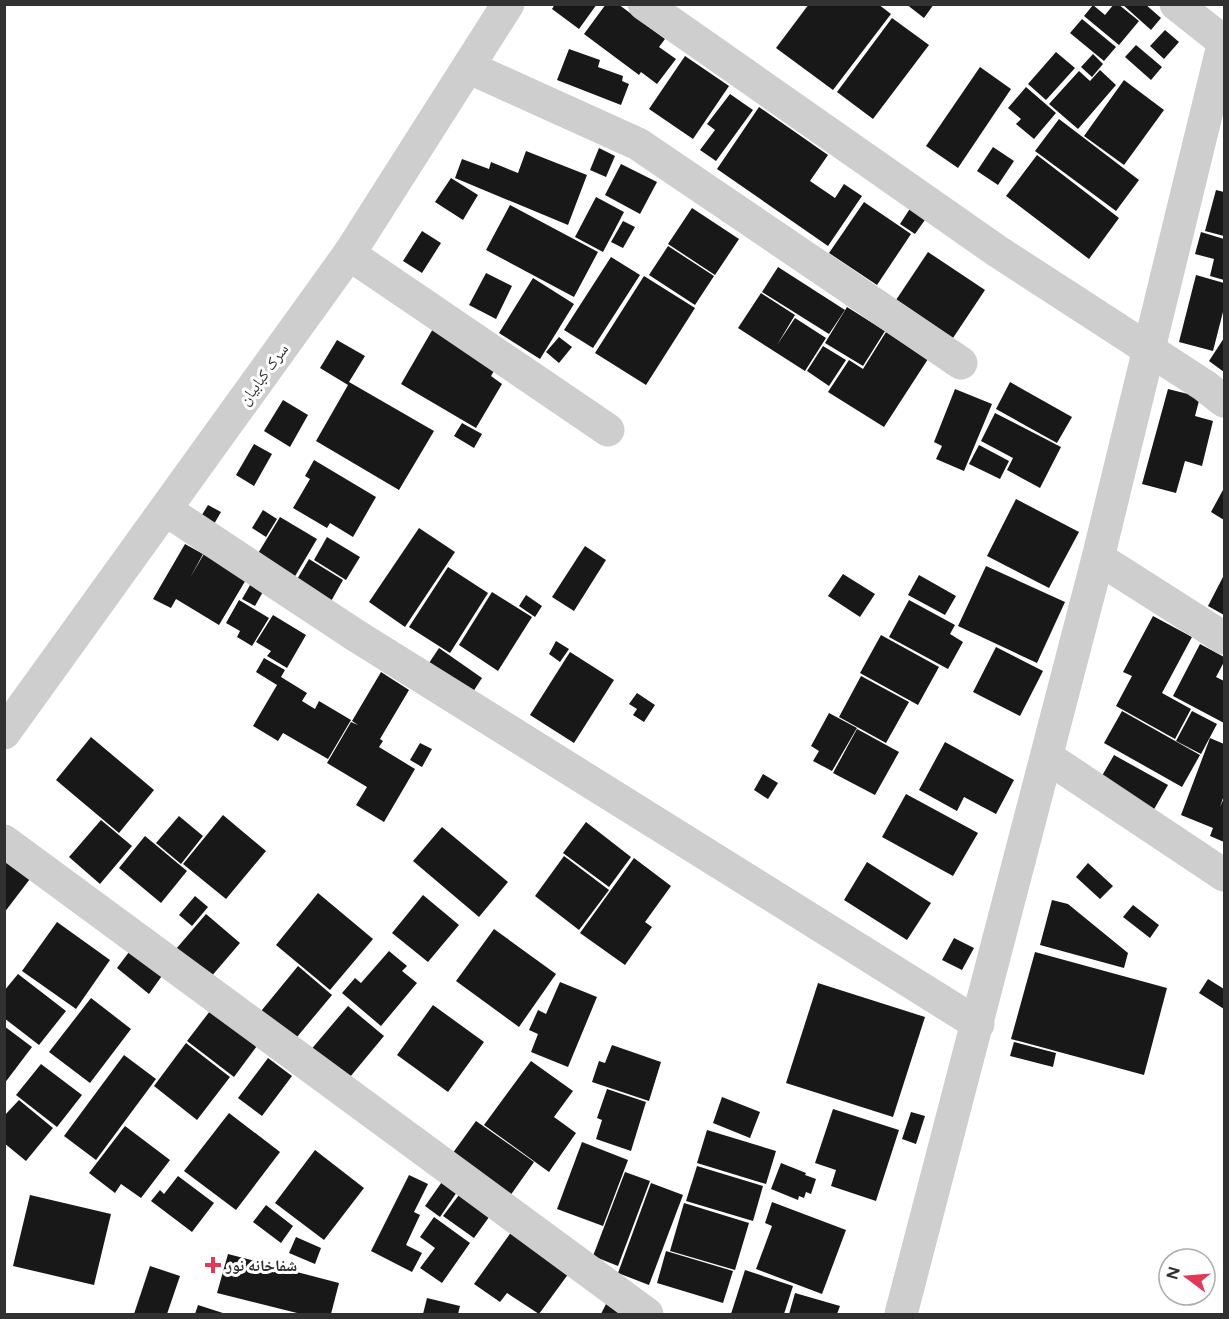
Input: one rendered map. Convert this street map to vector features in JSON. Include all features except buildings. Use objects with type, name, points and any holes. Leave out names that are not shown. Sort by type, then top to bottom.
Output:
[{"type":"street","name":"سرک کبابیان","points":[[4,733],[349,254],[508,4]]},
{"type":"street","points":[[644,4],[997,251],[1224,401]]},
{"type":"street","points":[[902,1314],[1098,558],[1224,42],[1176,4]]},
{"type":"street","points":[[468,67],[638,144],[961,363]]},
{"type":"street","points":[[349,254],[608,430]]},
{"type":"street","points":[[166,510],[355,635],[978,1024]]},
{"type":"street","points":[[1098,558],[1224,638]]},
{"type":"street","points":[[1047,757],[1224,875]]},
{"type":"street","points":[[4,842],[646,1314]]},
{"type":"place","name":"شفاخانه نور","points":[[213,1265]]}]
